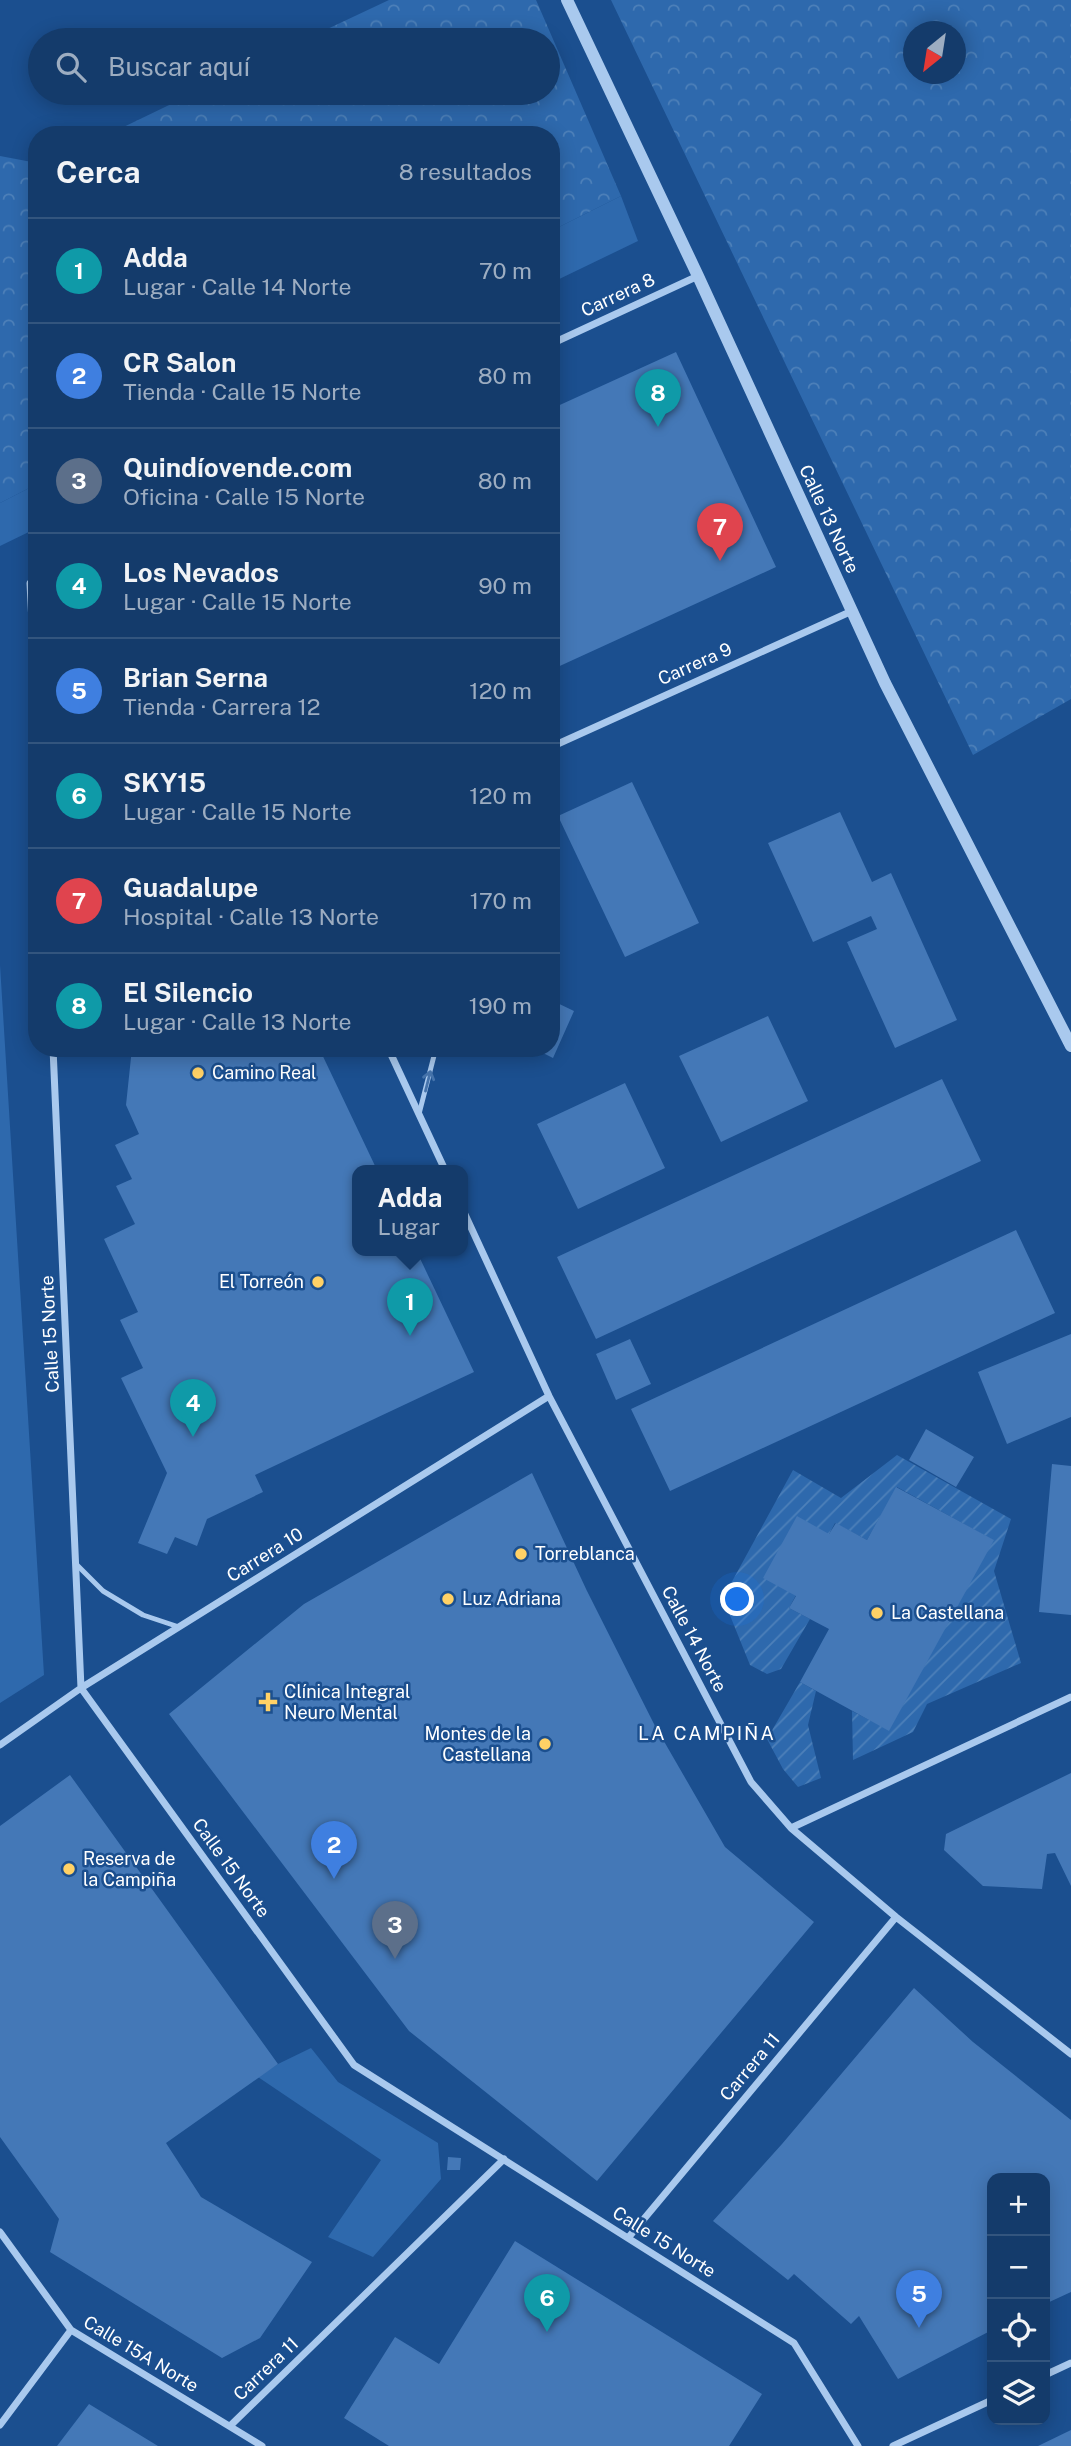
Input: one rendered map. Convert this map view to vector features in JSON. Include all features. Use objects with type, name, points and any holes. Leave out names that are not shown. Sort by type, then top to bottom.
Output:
[{"type":"street","name":"Calle 13 Norte","points":[[567,0],[698,276],[885,683],[1071,1046]]},
{"type":"street","name":"Carrera 8","points":[[560,340],[698,276]]},
{"type":"street","name":"Carrera 9","points":[[560,743],[852,611]]},
{"type":"street","name":"Calle 15 Norte","points":[[52,1057],[81,1688],[354,2064],[794,2343],[858,2446]]},
{"type":"street","points":[[392,1057],[443,1165]]},
{"type":"street","name":"Calle 14 Norte","points":[[468,1219],[549,1396],[751,1782],[791,1828],[896,1917],[1071,2054]]},
{"type":"street","name":"Carrera 10","points":[[0,1745],[81,1688],[549,1396]]},
{"type":"street","points":[[791,1828],[1071,1696]]},
{"type":"street","name":"Carrera 11","points":[[628,2238],[896,1917]]},
{"type":"street","name":"Carrera 11","points":[[230,2426],[504,2159]]},
{"type":"street","name":"Calle 15A Norte","points":[[0,2232],[71,2330],[262,2446]]},
{"type":"street","points":[[0,2425],[71,2330]]},
{"type":"street","points":[[1050,2373],[1071,2363]]},
{"type":"street","points":[[893,2446],[987,2402]]},
{"type":"lane","points":[[419,1114],[434,1057]]},
{"type":"lane","points":[[76,1564],[103,1591],[143,1615],[179,1627]]},
{"type":"green space","points":[[389,0],[536,0],[548,28],[330,28]]},
{"type":"green space","points":[[611,0],[1071,0],[1071,699],[973,755]]},
{"type":"green space","points":[[560,55],[621,196],[560,226],[560,126],[126,126],[169,105],[560,105]]},
{"type":"green space","points":[[0,156],[28,161],[28,489],[0,503]]},
{"type":"green space","points":[[621,196],[638,241],[560,279],[560,226]]},
{"type":"green space","points":[[28,489],[28,532],[0,546],[0,503]]},
{"type":"green space","points":[[0,965],[44,1675],[0,1703]]},
{"type":"green space","points":[[897,1455],[1011,1519],[994,1571],[1021,1663],[927,1704],[913,1732],[853,1760],[852,1711],[889,1730],[993,1540],[897,1487],[867,1540],[835,1523],[789,1608],[810,1619],[781,1669],[767,1674],[750,1665],[723,1598],[793,1470],[841,1498]]},
{"type":"green space","points":[[800,1682],[816,1691],[808,1725],[821,1778],[798,1787],[783,1769],[767,1739]]},
{"type":"green space","points":[[311,2048],[338,2082],[438,2143],[441,2179],[373,2257],[328,2237],[381,2160],[258,2077]]},
{"type":"building","points":[[676,352],[776,567],[560,666],[560,405]]},
{"type":"building","points":[[632,782],[699,923],[625,957],[560,820],[560,815]]},
{"type":"building","points":[[840,812],[872,882],[891,873],[957,1020],[895,1048],[847,942],[877,929],[871,916],[813,942],[768,843]]},
{"type":"building","points":[[560,1004],[574,1011],[560,1042]]},
{"type":"building","points":[[768,1016],[808,1101],[721,1142],[679,1056]]},
{"type":"building","points":[[131,1057],[323,1057],[375,1165],[352,1165],[352,1256],[419,1256],[474,1372],[255,1475],[263,1492],[207,1519],[197,1546],[175,1537],[167,1554],[138,1543],[167,1473],[121,1378],[143,1368],[120,1320],[138,1312],[104,1239],[135,1224],[116,1186],[132,1179],[115,1145],[139,1134],[126,1105]]},
{"type":"building","points":[[942,1079],[981,1161],[596,1339],[557,1257]]},
{"type":"building","points":[[625,1083],[665,1168],[578,1209],[537,1124]]},
{"type":"building","points":[[1016,1230],[1055,1313],[670,1491],[631,1409]]},
{"type":"building","points":[[1071,1334],[1071,1417],[1007,1444],[978,1372]]},
{"type":"building","points":[[630,1339],[651,1384],[616,1400],[596,1354]]},
{"type":"building","points":[[926,1429],[974,1457],[956,1487],[909,1460]]},
{"type":"building","points":[[1052,1464],[1071,1466],[1071,1615],[1039,1612]]},
{"type":"building","points":[[532,1473],[587,1591],[654,1724],[725,1847],[814,1922],[597,2181],[409,2031],[169,1714],[304,1604]]},
{"type":"building","name":"La Castellana","points":[[896,1487],[994,1540],[889,1731],[800,1682],[829,1629],[789,1608],[796,1596],[763,1578],[797,1516],[829,1534],[836,1523],[867,1540]]},
{"type":"building","points":[[1071,1773],[1071,1886],[1055,1853],[1047,1854],[1042,1889],[983,1886],[944,1850],[946,1834]]},
{"type":"building","points":[[70,1775],[278,2064],[166,2143],[201,2197],[312,2262],[260,2338],[222,2358],[50,2252],[59,2219],[0,2137],[0,1826]]},
{"type":"building","points":[[914,1988],[973,2042],[1071,2120],[1071,2292],[1050,2302],[1050,2173],[987,2173],[987,2333],[898,2379],[859,2316],[851,2324],[794,2274],[788,2280],[713,2221]]},
{"type":"building","points":[[448,2157],[461,2158],[460,2170],[447,2170]]},
{"type":"building","points":[[515,2241],[762,2394],[729,2446],[389,2446],[344,2418],[395,2337],[439,2364]]},
{"type":"building","points":[[89,2404],[158,2446],[57,2446]]},
{"type":"building","points":[[1071,2430],[1071,2446],[1038,2446]]},
{"type":"place","name":"El Silencio","points":[[658,427]]},
{"type":"place","name":"Guadalupe","points":[[720,561]]},
{"type":"place","name":"Camino Real","points":[[198,1073]]},
{"type":"place","name":"El Torreón","points":[[318,1282]]},
{"type":"place","name":"Adda","points":[[410,1336]]},
{"type":"place","name":"Los Nevados","points":[[193,1437]]},
{"type":"place","name":"Torreblanca","points":[[521,1554]]},
{"type":"place","name":"Luz Adriana","points":[[448,1599]]},
{"type":"place","name":"La Castellana","points":[[877,1613]]},
{"type":"place","name":"Clínica Integral Neuro Mental","points":[[268,1702]]},
{"type":"place","name":"Montes de la Castellana","points":[[545,1744]]},
{"type":"place","name":"Reserva de la Campiña","points":[[69,1869]]},
{"type":"place","name":"CR Salon","points":[[334,1879]]},
{"type":"place","name":"Quindíovende.com","points":[[395,1959]]},
{"type":"place","name":"Brian Serna","points":[[919,2328]]},
{"type":"place","name":"SKY15","points":[[547,2332]]},
{"type":"district","name":"LA CAMPIÑA","points":[[707,1733]]}]
